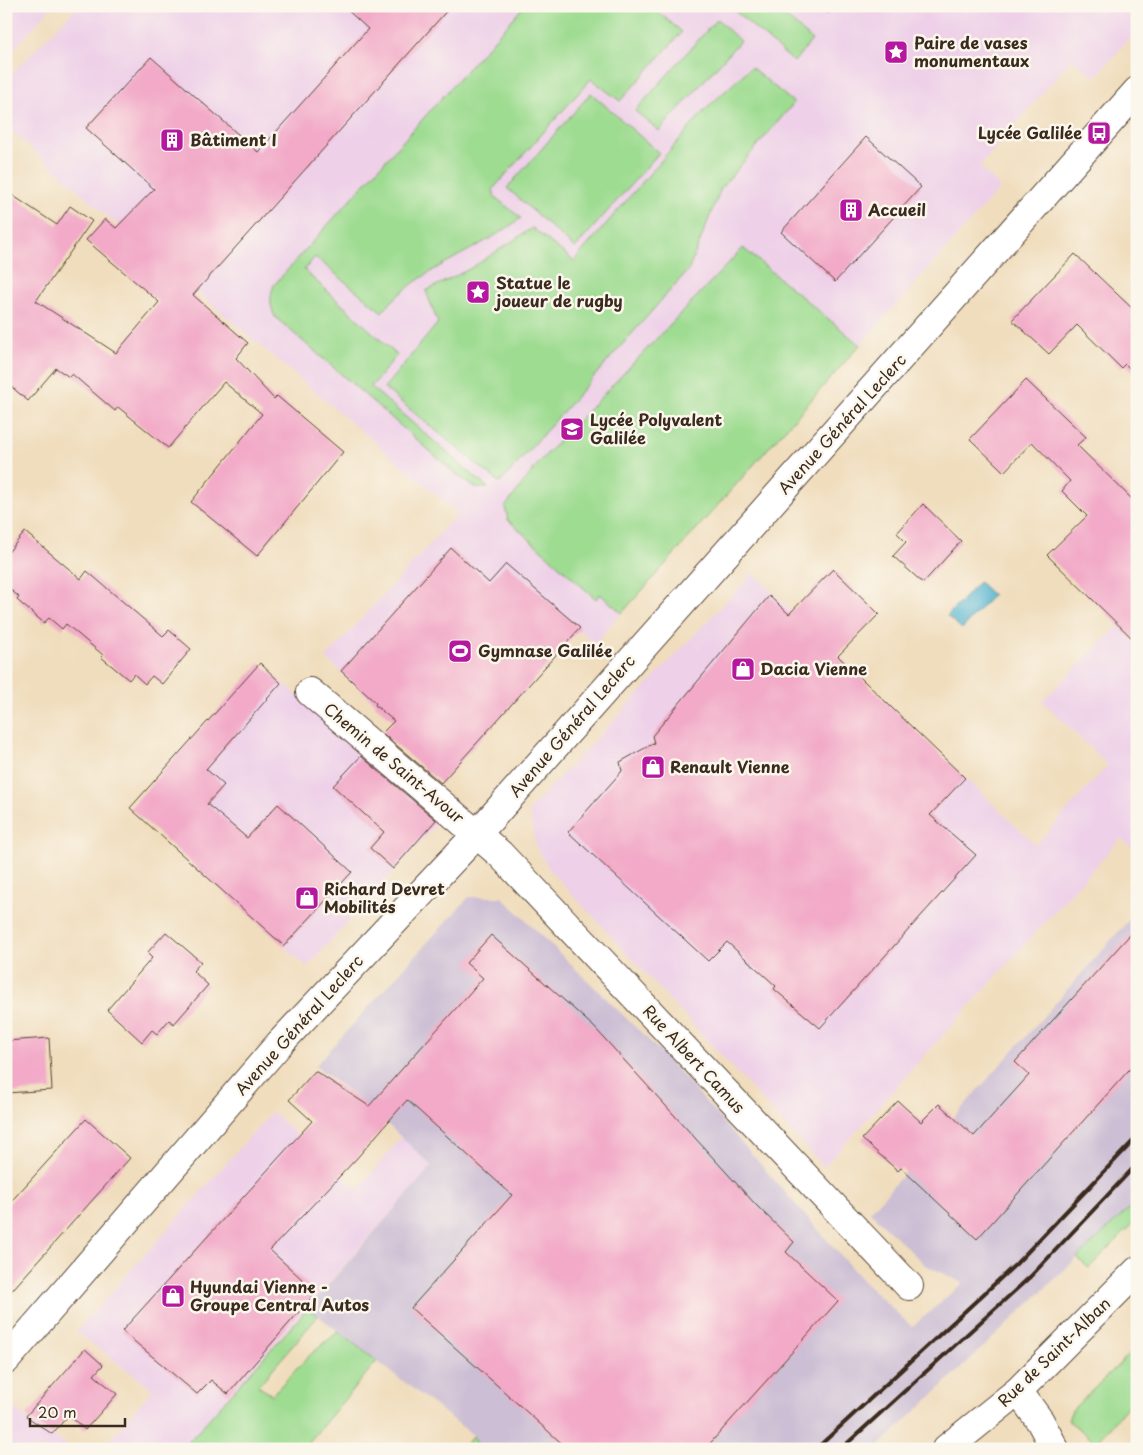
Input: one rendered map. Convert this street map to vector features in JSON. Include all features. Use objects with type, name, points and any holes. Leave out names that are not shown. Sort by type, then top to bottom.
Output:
[{"type":"main road","name":"Avenue Général Leclerc","points":[[6,1360],[286,1036],[477,834],[1137,91]]},
{"type":"main road","name":"Chemin de Saint-Avour","points":[[310,692],[451,814],[477,834]]},
{"type":"main road","name":"Rue Albert Camus","points":[[477,834],[500,854],[910,1286]]},
{"type":"main road","name":"Rue de Saint-Alban","points":[[946,1449],[1018,1391],[1137,1271]]},
{"type":"main road","points":[[1018,1391],[1040,1421],[1055,1449]]},
{"type":"shaded area","points":[[6,6],[52,6],[6,58]]},
{"type":"shaded area","name":"Lycée Polyvalent Galilée","points":[[78,6],[1137,6],[1137,30],[1095,77],[1072,59],[980,166],[1000,188],[595,643],[579,630],[450,773],[326,658],[458,513],[103,212],[6,126],[6,80]]},
{"type":"shaded area","points":[[753,573],[820,640],[1036,845],[1108,765],[1042,701],[1119,626],[1137,645],[1137,853],[1121,838],[824,1167],[549,869],[536,847],[529,810]]},
{"type":"shaded area","points":[[260,663],[441,819],[307,967],[130,808]]},
{"type":"shaded area","points":[[469,897],[502,897],[669,1060],[862,1280],[912,1327],[963,1283],[925,1265],[870,1212],[1137,911],[1137,1201],[876,1449],[480,1449],[473,1435],[308,1308],[432,1166],[368,1106],[315,1066]]},
{"type":"shaded area","points":[[272,1112],[358,1190],[402,1136],[432,1166],[182,1449],[102,1449],[153,1389],[76,1332]]},
{"type":"shaded area","points":[[12,1406],[24,1417],[73,1449],[6,1449],[6,1413]]},
{"type":"green space","points":[[524,6],[651,6],[682,32],[620,101],[591,79],[493,189],[495,197],[521,218],[492,238],[445,263],[415,282],[396,297],[382,312],[315,257],[304,270],[397,355],[371,387],[488,488],[476,488],[462,479],[275,317],[271,305],[271,294],[274,285]]},
{"type":"green space","points":[[729,6],[774,6],[812,40],[794,62]]},
{"type":"green space","points":[[806,6],[834,6],[827,14],[810,10]]},
{"type":"green space","points":[[717,19],[740,41],[659,131],[635,111]]},
{"type":"green space","points":[[751,67],[794,103],[721,188],[689,269],[500,483],[384,388],[438,323],[426,291],[473,267],[532,228],[574,261],[705,110]]},
{"type":"green space","points":[[591,93],[659,153],[575,248],[507,188]]},
{"type":"green space","points":[[743,248],[860,345],[622,613],[600,594],[596,599],[508,520],[505,507],[540,461]]},
{"type":"green space","points":[[1137,1201],[1137,1220],[1089,1268],[1077,1258]]},
{"type":"green space","points":[[308,1308],[318,1316],[258,1386],[272,1395],[310,1355],[338,1332],[377,1361],[303,1449],[182,1449]]},
{"type":"green space","points":[[1137,1347],[1137,1395],[1096,1443],[1068,1420],[1072,1410]]},
{"type":"green space","points":[[473,1436],[480,1449],[462,1449]]},
{"type":"water","points":[[979,582],[993,595],[962,629],[947,616]]},
{"type":"building","points":[[343,6],[451,6],[193,295],[248,343],[236,358],[274,399],[277,396],[343,452],[257,556],[191,502],[262,414],[224,382],[168,448],[118,407],[115,411],[72,374],[69,377],[56,368],[28,401],[6,382],[6,191],[57,225],[70,206],[92,221],[36,301],[116,353],[159,302],[86,240],[105,219],[116,228],[154,189],[86,128],[151,57],[258,152],[368,29]]},
{"type":"building","name":"Accueil","points":[[866,137],[921,187],[835,282],[781,232]]},
{"type":"building","points":[[1075,254],[1137,313],[1137,375],[1125,364],[1121,368],[1077,325],[1049,354],[1012,320]]},
{"type":"building","points":[[1026,380],[1086,437],[1077,445],[1137,504],[1137,643],[1047,555],[1087,516],[1062,491],[1070,481],[1032,442],[1004,472],[970,439]]},
{"type":"building","points":[[923,504],[961,541],[923,583],[893,556],[906,542],[897,533]]},
{"type":"building","points":[[25,532],[81,579],[87,571],[163,636],[169,630],[191,649],[162,684],[152,676],[145,684],[134,674],[129,680],[66,624],[62,629],[49,618],[44,623],[17,600],[19,597],[6,586],[6,555]]},
{"type":"building","name":"Gymnase Galilée","points":[[451,548],[489,583],[506,564],[580,628],[441,783],[382,733],[394,721],[341,671]]},
{"type":"building","points":[[833,569],[879,614],[838,656],[965,778],[930,815],[976,855],[820,1028],[774,989],[776,986],[727,942],[708,961],[568,832],[622,771],[620,762],[654,743],[652,736],[769,596],[789,614]]},
{"type":"building","points":[[260,663],[281,683],[206,769],[224,785],[207,804],[247,838],[278,804],[352,872],[284,946],[130,808]]},
{"type":"building","points":[[361,756],[436,820],[393,869],[370,848],[384,832],[333,786]]},
{"type":"building","points":[[1137,927],[1137,1061],[977,1239],[901,1168],[898,1171],[862,1139],[898,1101],[921,1122],[939,1104],[974,1136],[1029,1075],[1015,1062]]},
{"type":"building","points":[[166,932],[201,962],[193,971],[208,985],[174,1024],[169,1020],[157,1034],[152,1030],[142,1042],[107,1010],[152,958],[147,953]]},
{"type":"building","points":[[491,935],[594,1027],[756,1205],[794,1242],[786,1252],[838,1301],[705,1449],[568,1449],[411,1308],[512,1195],[407,1100],[357,1158],[270,1250],[316,1292],[228,1394],[211,1380],[197,1394],[122,1331],[312,1121],[289,1100],[315,1071],[369,1106],[483,978],[466,963]]},
{"type":"building","points":[[49,1038],[52,1090],[6,1093],[6,1041]]},
{"type":"building","points":[[86,1119],[130,1158],[6,1297],[6,1207]]},
{"type":"building","points":[[85,1349],[103,1365],[94,1375],[117,1394],[85,1430],[69,1415],[52,1434],[26,1416]]},
{"type":"railway","points":[[816,1449],[1016,1264],[1137,1137]]},
{"type":"railway","points":[[841,1449],[1031,1276],[1137,1164]]},
{"type":"place","name":"Paire de vases monumentaux","points":[[896,52]]},
{"type":"place","name":"Lycée Galilée","points":[[1099,133]]},
{"type":"place","name":"Bâtiment I","points":[[172,140]]},
{"type":"place","name":"Accueil","points":[[851,210]]},
{"type":"place","name":"Statue le joueur de rugby","points":[[478,292]]},
{"type":"place","name":"Lycée Polyvalent Galilée","points":[[572,429]]},
{"type":"place","name":"Gymnase Galilée","points":[[460,651]]},
{"type":"place","name":"Dacia Vienne","points":[[743,669]]},
{"type":"place","name":"Renault Vienne","points":[[653,767]]},
{"type":"place","name":"Richard Devret Mobilités","points":[[307,898]]},
{"type":"place","name":"Hyundai Vienne - Groupe Central Autos","points":[[173,1296]]}]
